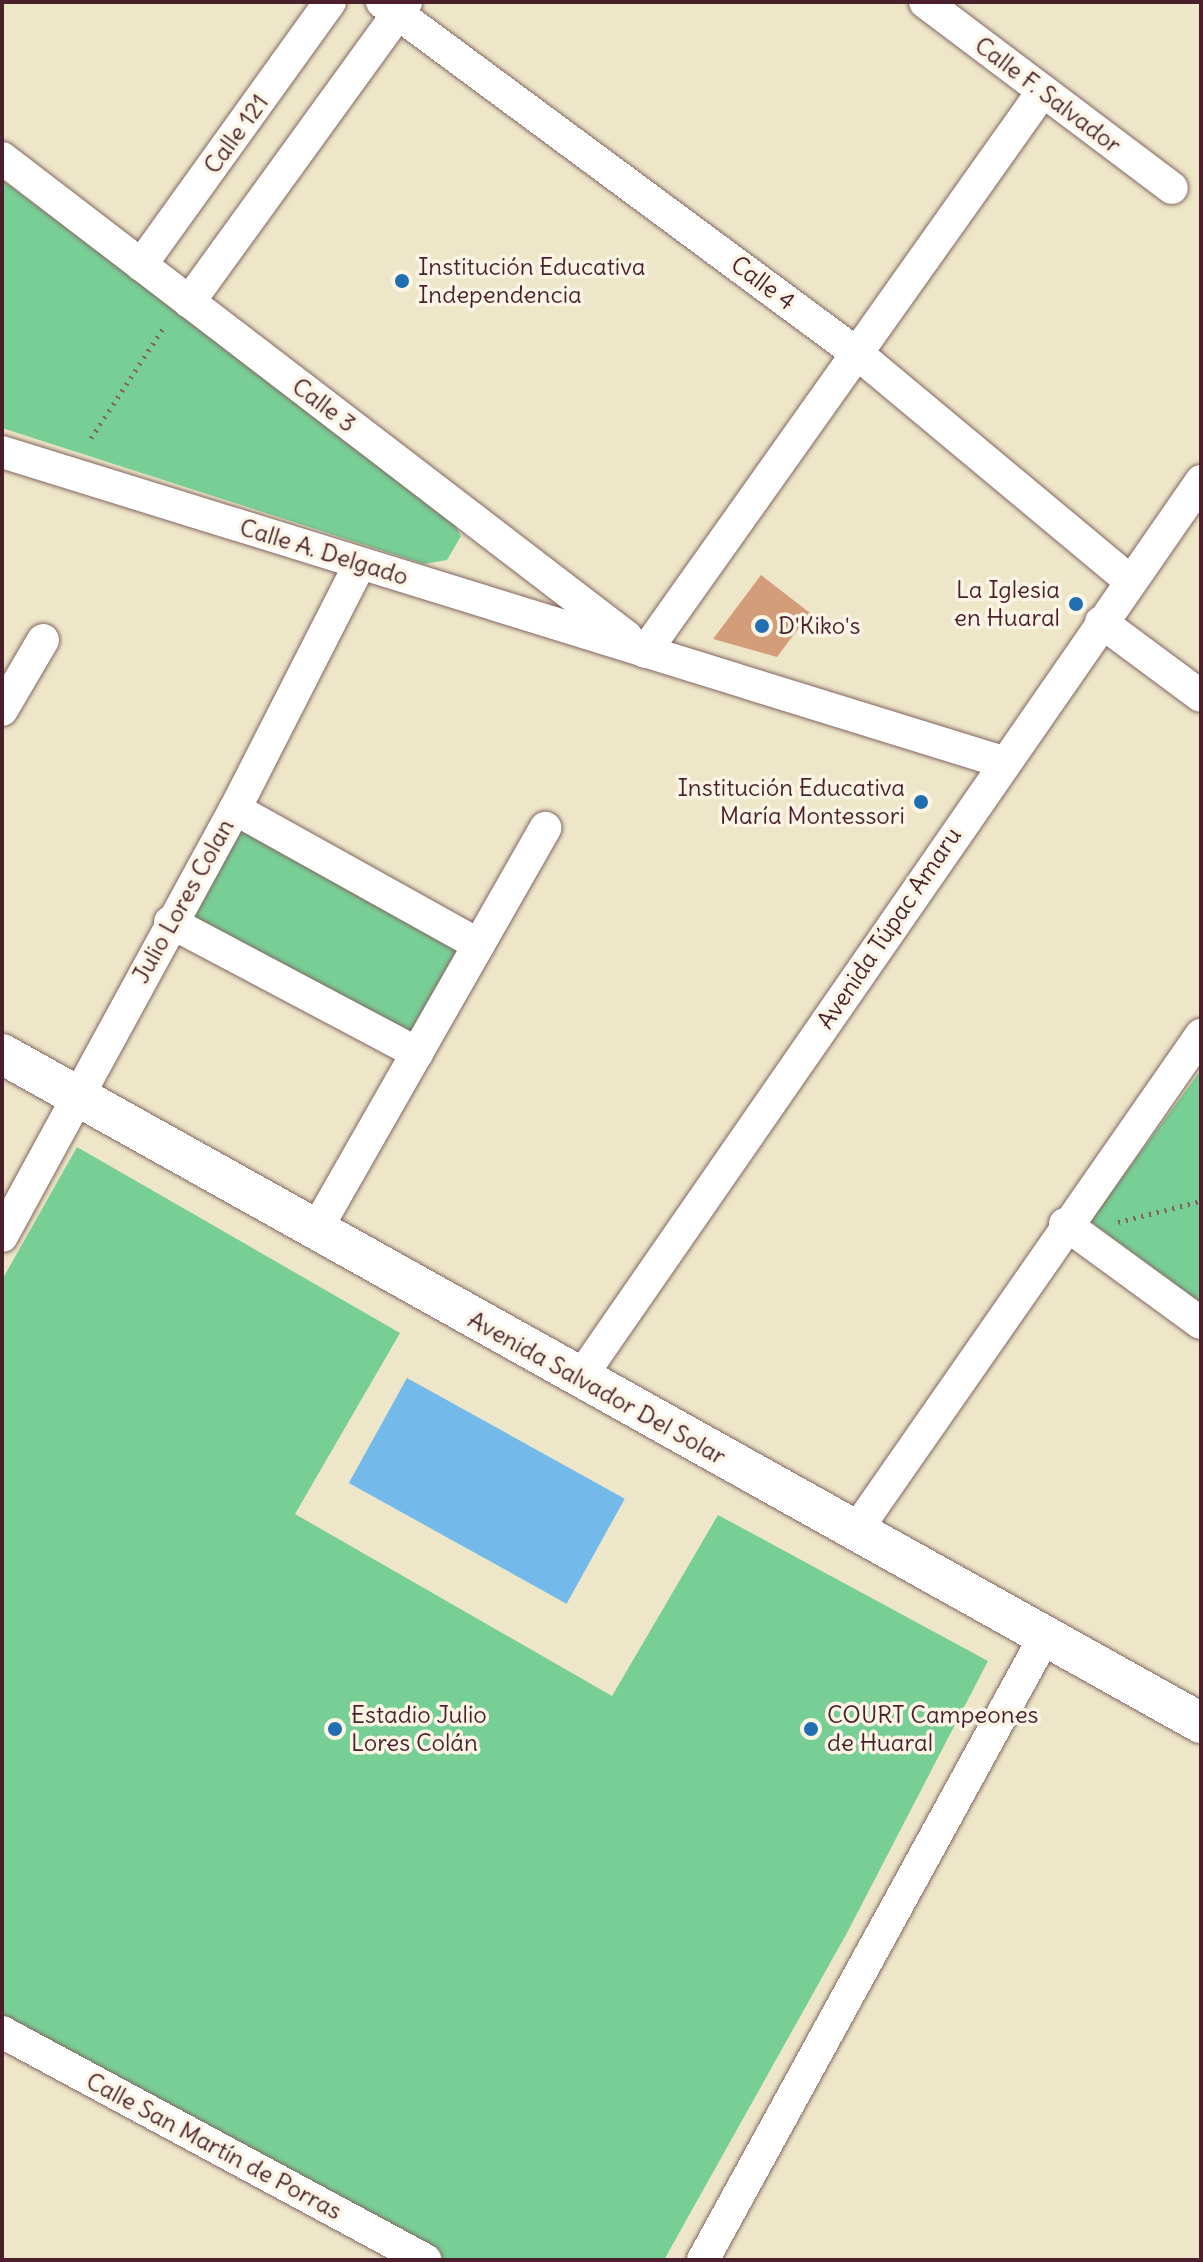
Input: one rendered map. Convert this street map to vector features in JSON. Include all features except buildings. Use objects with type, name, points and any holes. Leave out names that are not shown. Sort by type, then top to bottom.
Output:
[{"type":"street","name":"Calle 121","points":[[141,265],[330,2]]},
{"type":"street","name":"Calle F. Salvador","points":[[925,2],[1172,188]]},
{"type":"street","points":[[178,312],[395,6]]},
{"type":"street","name":"Calle 4","points":[[395,6],[859,355],[1130,581]]},
{"type":"street","points":[[645,652],[859,355],[1043,91]]},
{"type":"street","name":"Calle 3","points":[[2,158],[141,265],[178,312],[645,652]]},
{"type":"street","name":"Calle A. Delgado","points":[[2,452],[1003,762]]},
{"type":"street","name":"Avenida Túpac Amaru","points":[[580,1378],[1003,762],[1201,481]]},
{"type":"street","name":"Julio Lores Colan","points":[[2,1236],[170,922],[235,809],[360,564]]},
{"type":"street","points":[[1101,622],[1201,696]]},
{"type":"street","points":[[2,710],[43,640]]},
{"type":"street","points":[[235,809],[479,945]]},
{"type":"street","points":[[316,1230],[545,828]]},
{"type":"street","points":[[170,922],[417,1053]]},
{"type":"street","points":[[855,1532],[1065,1224],[1201,1035]]},
{"type":"street","name":"Avenida Salvador Del Solar","points":[[2,1054],[1044,1638],[1198,1715]]},
{"type":"street","points":[[1065,1224],[1201,1323]]},
{"type":"street","points":[[703,2260],[1044,1638]]},
{"type":"street","name":"Calle San Martín de Porras","points":[[2,2032],[425,2260]]},
{"type":"path","points":[[91,438],[178,312]]},
{"type":"path","points":[[1117,1222],[1201,1201]]},
{"type":"green space","points":[[2,180],[449,515],[461,536],[447,560],[424,564],[2,428]]},
{"type":"green space","points":[[241,825],[465,949],[413,1044],[189,919]]},
{"type":"green space","points":[[1201,1070],[1201,1303],[1090,1221]]},
{"type":"green space","name":"Estadio Julio Lores Colán","points":[[77,1147],[400,1333],[295,1514],[612,1696],[718,1515],[988,1661],[848,1931],[664,2260],[438,2260],[2,2015],[2,1280]]},
{"type":"water","points":[[407,1378],[625,1499],[567,1604],[349,1483]]},
{"type":"place","name":"Institución Educativa Independencia","points":[[402,281]]},
{"type":"place","name":"La Iglesia en Huaral","points":[[1076,604]]},
{"type":"place","name":"D'Kiko's","points":[[762,626]]},
{"type":"place","name":"Institución Educativa María Montessori","points":[[921,802]]},
{"type":"place","name":"Estadio Julio Lores Colán","points":[[335,1729]]},
{"type":"place","name":"COURT Campeones de Huaral","points":[[811,1729]]}]
